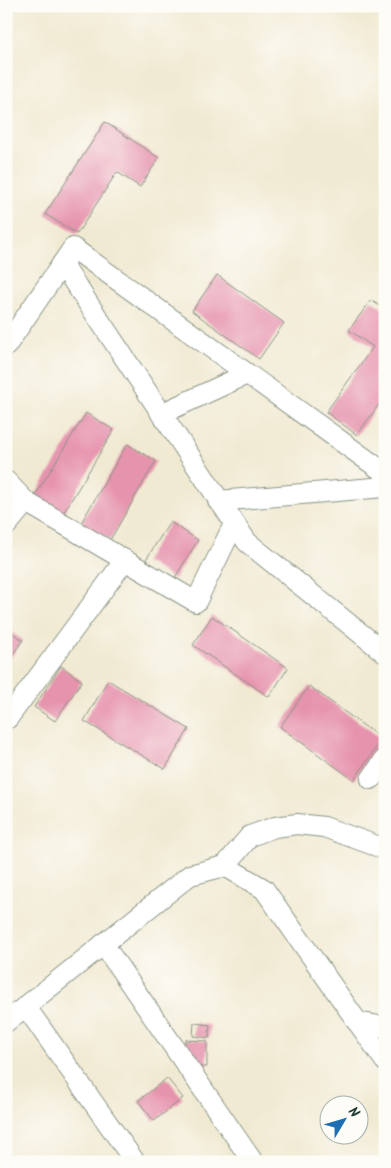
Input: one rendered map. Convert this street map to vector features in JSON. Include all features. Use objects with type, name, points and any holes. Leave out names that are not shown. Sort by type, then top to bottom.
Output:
[{"type":"street","points":[[6,346],[73,248],[385,473]]},
{"type":"street","points":[[62,264],[247,542],[385,653]]},
{"type":"street","points":[[161,414],[248,374]]},
{"type":"street","points":[[6,481],[26,502],[196,602],[234,524]]},
{"type":"street","points":[[218,501],[385,488]]},
{"type":"street","points":[[6,526],[26,502]]},
{"type":"street","points":[[8,718],[124,560]]},
{"type":"street","points":[[371,779],[385,759]]},
{"type":"street","points":[[6,1022],[190,875],[225,866],[250,836],[275,827],[297,824],[324,828],[385,850]]},
{"type":"street","points":[[225,866],[264,889],[385,1061]]},
{"type":"street","points":[[103,944],[253,1162]]},
{"type":"street","points":[[26,1007],[135,1162]]},
{"type":"street","points":[[357,1022],[385,1027]]},
{"type":"building","points":[[105,122],[159,158],[140,187],[117,172],[77,234],[45,214]]},
{"type":"building","points":[[217,275],[284,323],[259,359],[192,311]]},
{"type":"building","points":[[371,300],[385,310],[385,396],[357,435],[326,412],[373,347],[349,330]]},
{"type":"building","points":[[86,413],[114,430],[62,515],[34,497]]},
{"type":"building","points":[[127,444],[156,461],[110,540],[81,523]]},
{"type":"building","points":[[170,522],[198,540],[174,579],[145,561]]},
{"type":"building","points":[[212,616],[288,668],[269,697],[193,645]]},
{"type":"building","points":[[6,629],[23,640],[6,664]]},
{"type":"building","points":[[61,666],[82,681],[55,721],[34,707]]},
{"type":"building","points":[[108,680],[189,729],[165,769],[84,721]]},
{"type":"building","points":[[309,686],[382,739],[354,780],[280,727]]},
{"type":"building","points":[[194,1023],[210,1025],[209,1038],[193,1036]]},
{"type":"building","points":[[185,1040],[207,1041],[207,1067],[184,1067]]},
{"type":"building","points":[[167,1078],[183,1098],[154,1121],[138,1101]]}]
